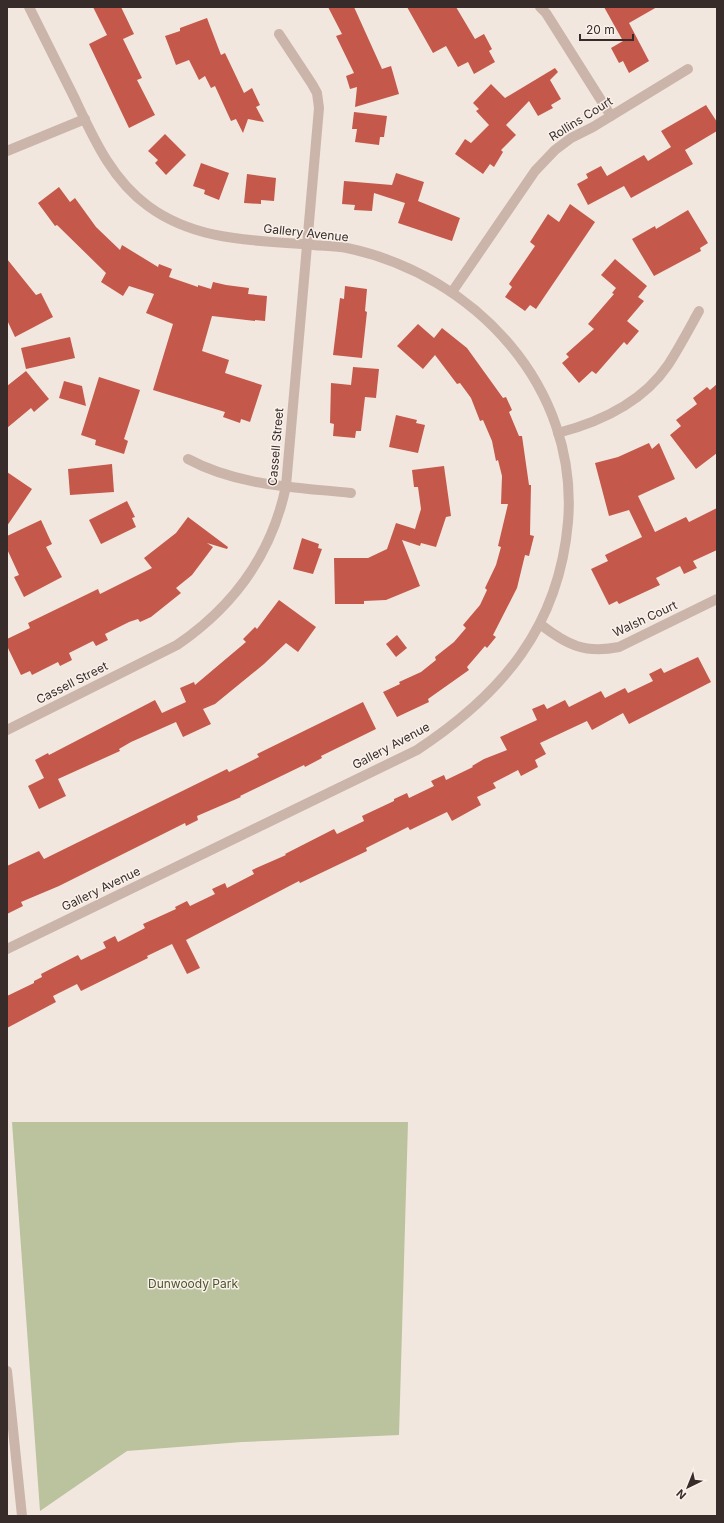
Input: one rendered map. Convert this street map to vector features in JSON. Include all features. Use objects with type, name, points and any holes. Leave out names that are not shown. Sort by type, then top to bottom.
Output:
[{"type":"street","name":"Gallery Avenue","points":[[7,949],[417,750],[449,729],[478,705],[509,672],[540,624],[554,592],[566,541],[568,515],[567,482],[558,433],[530,372],[511,345],[489,321],[452,292],[419,273],[386,259],[345,248],[227,238],[201,233],[176,223],[148,206],[131,192],[110,168],[84,119],[29,7]]},
{"type":"street","points":[[540,7],[546,13],[611,116]]},
{"type":"street","name":"Cassell Street","points":[[7,730],[178,645],[217,614],[238,591],[259,560],[275,526],[286,486],[320,108],[312,84],[279,34]]},
{"type":"street","name":"Rollins Court","points":[[452,292],[535,171],[555,150],[688,69]]},
{"type":"street","points":[[7,151],[84,119]]},
{"type":"street","points":[[558,433],[584,426],[614,412],[637,397],[667,365],[699,311]]},
{"type":"street","points":[[188,459],[219,473],[246,481],[351,493]]},
{"type":"street","name":"Walsh Court","points":[[540,624],[559,639],[575,646],[606,650],[619,647],[717,599]]},
{"type":"street","points":[[7,1371],[22,1516]]},
{"type":"green space","name":"Dunwoody Park","points":[[12,1122],[408,1122],[399,1435],[242,1442],[127,1451],[40,1511]]},
{"type":"building","points":[[93,7],[121,7],[134,34],[123,39],[142,78],[137,80],[155,115],[129,128],[89,44],[107,35]]},
{"type":"building","points":[[328,7],[354,7],[382,69],[391,66],[399,94],[355,107],[357,87],[350,89],[346,76],[354,73],[336,36],[342,34]]},
{"type":"building","points":[[407,7],[456,7],[475,39],[484,34],[492,49],[489,51],[495,62],[474,74],[468,62],[458,67],[446,46],[433,53]]},
{"type":"building","points":[[604,7],[657,7],[629,23],[649,61],[629,73],[623,61],[619,63],[611,48],[623,41]]},
{"type":"building","points":[[207,18],[221,55],[225,53],[244,93],[252,88],[260,105],[256,107],[264,122],[248,119],[243,133],[236,119],[231,121],[215,86],[211,88],[205,76],[199,80],[189,60],[176,65],[165,36],[180,31],[180,28]]},
{"type":"building","points":[[555,68],[558,72],[550,80],[561,99],[551,105],[553,108],[538,116],[529,101],[506,125],[516,135],[501,150],[503,152],[494,167],[490,164],[483,174],[455,154],[465,139],[471,143],[489,125],[476,111],[479,109],[473,103],[491,84],[505,98]]},
{"type":"building","points":[[706,105],[717,122],[717,131],[685,150],[693,164],[631,198],[624,186],[588,205],[577,184],[588,178],[586,174],[601,166],[607,176],[644,155],[648,161],[671,147],[661,131]]},
{"type":"building","points":[[354,112],[387,116],[384,137],[380,137],[379,145],[355,142],[357,129],[352,129]]},
{"type":"building","points":[[165,134],[186,155],[166,175],[155,163],[158,160],[148,151]]},
{"type":"building","points":[[201,163],[229,173],[219,200],[204,194],[205,190],[193,186]]},
{"type":"building","points":[[396,173],[424,182],[418,201],[460,218],[452,241],[398,223],[405,203],[374,193],[372,211],[354,210],[355,205],[342,204],[344,181],[392,185]]},
{"type":"building","points":[[247,174],[276,178],[274,201],[261,200],[261,204],[244,203]]},
{"type":"building","points":[[59,187],[70,202],[75,198],[96,227],[120,250],[122,245],[158,267],[159,264],[172,269],[169,277],[198,287],[198,285],[211,289],[213,282],[249,288],[248,294],[267,296],[265,321],[212,316],[202,351],[229,360],[225,373],[262,385],[250,422],[241,419],[240,423],[223,417],[225,412],[153,390],[173,324],[146,313],[154,294],[129,286],[123,296],[101,282],[106,273],[57,225],[55,226],[38,203]]},
{"type":"building","points":[[570,204],[595,222],[536,309],[530,305],[525,311],[505,297],[512,287],[509,284],[535,246],[530,242],[548,214],[559,222]]},
{"type":"building","points":[[688,210],[708,243],[700,248],[701,251],[654,276],[632,239],[655,226],[656,229]]},
{"type":"building","points":[[7,259],[36,295],[41,293],[53,317],[15,337],[7,320]]},
{"type":"building","points":[[615,259],[647,286],[638,297],[644,301],[627,321],[639,331],[627,345],[624,342],[596,374],[592,371],[579,383],[562,363],[569,357],[566,354],[594,329],[588,324],[614,294],[612,293],[616,288],[601,275]]},
{"type":"building","points":[[345,286],[367,289],[365,311],[367,312],[362,358],[333,355],[340,298],[344,299]]},
{"type":"building","points":[[418,324],[434,338],[442,328],[467,348],[503,398],[506,397],[512,410],[509,412],[519,436],[522,436],[529,485],[531,485],[530,535],[534,536],[529,556],[525,555],[517,588],[493,635],[496,637],[487,648],[485,646],[467,667],[469,670],[428,699],[429,702],[397,717],[383,692],[400,684],[399,682],[421,672],[436,660],[435,657],[454,642],[466,628],[463,625],[480,605],[487,590],[485,588],[496,565],[501,547],[498,546],[508,504],[501,504],[502,476],[498,460],[496,461],[492,441],[483,420],[480,421],[471,398],[460,383],[457,384],[435,355],[423,369],[397,346]]},
{"type":"building","points":[[70,337],[75,358],[26,369],[21,348]]},
{"type":"building","points":[[353,367],[379,369],[376,398],[365,397],[361,431],[356,431],[355,438],[333,436],[334,424],[330,423],[331,383],[351,385]]},
{"type":"building","points":[[26,371],[49,399],[34,412],[31,408],[7,428],[7,386]]},
{"type":"building","points":[[99,377],[140,390],[124,439],[128,441],[124,454],[95,445],[96,440],[81,435]]},
{"type":"building","points":[[64,381],[82,386],[86,406],[59,398]]},
{"type":"building","points":[[717,384],[717,453],[696,469],[670,435],[681,426],[676,420],[697,404],[693,398],[707,387],[710,390]]},
{"type":"building","points":[[396,415],[417,420],[416,423],[425,425],[418,453],[389,447]]},
{"type":"building","points":[[649,443],[652,449],[659,443],[675,479],[638,496],[655,532],[686,517],[689,522],[717,508],[717,550],[693,561],[697,568],[684,574],[680,566],[656,578],[660,585],[619,604],[617,601],[609,605],[591,569],[608,561],[605,555],[642,537],[629,510],[609,516],[595,463],[618,457]]},
{"type":"building","points":[[112,464],[114,492],[70,495],[68,469]]},
{"type":"building","points":[[444,466],[451,516],[446,517],[436,547],[421,543],[420,546],[402,540],[420,586],[386,600],[364,601],[364,604],[335,604],[334,558],[368,558],[387,549],[396,523],[415,529],[421,509],[418,487],[414,487],[412,470]]},
{"type":"building","points":[[7,472],[32,489],[7,526]]},
{"type":"building","points":[[127,501],[135,517],[132,518],[136,527],[101,544],[89,520]]},
{"type":"building","points":[[188,517],[228,547],[227,549],[207,543],[213,547],[192,575],[176,588],[181,593],[151,617],[140,622],[138,619],[129,622],[105,634],[108,640],[96,646],[93,641],[69,653],[72,660],[60,666],[58,662],[32,675],[30,671],[21,675],[7,646],[7,639],[30,628],[28,623],[98,589],[100,594],[152,568],[144,558],[176,533]]},
{"type":"building","points":[[41,520],[52,544],[46,547],[62,577],[24,597],[14,577],[19,575],[7,549],[7,536]]},
{"type":"building","points":[[302,538],[319,544],[318,548],[322,549],[313,574],[293,569]]},
{"type":"building","points":[[279,600],[316,627],[298,652],[286,643],[264,664],[215,704],[203,709],[211,724],[183,737],[176,722],[131,742],[119,749],[120,751],[58,779],[66,796],[39,809],[28,786],[44,778],[35,760],[48,753],[49,755],[155,700],[162,713],[186,702],[180,688],[194,682],[195,685],[246,642],[243,639],[255,627],[257,629]]},
{"type":"building","points":[[397,635],[407,648],[396,657],[386,644]]},
{"type":"building","points":[[698,657],[711,682],[629,724],[623,713],[592,730],[587,721],[540,743],[546,754],[535,760],[538,767],[521,776],[518,770],[493,783],[496,788],[477,797],[481,805],[452,821],[447,812],[410,830],[408,827],[366,848],[367,851],[300,883],[299,881],[186,940],[200,968],[187,974],[172,944],[147,956],[148,958],[81,991],[77,984],[53,996],[56,1002],[7,1028],[7,996],[34,983],[34,981],[42,977],[41,974],[78,955],[81,960],[106,948],[103,942],[115,936],[118,942],[145,928],[143,924],[176,909],[175,907],[187,901],[190,906],[215,894],[212,889],[225,883],[227,888],[254,874],[252,870],[286,855],[285,854],[334,829],[337,834],[364,821],[362,816],[394,801],[394,799],[407,793],[409,798],[434,786],[431,781],[444,775],[446,780],[473,767],[472,766],[484,759],[507,750],[500,737],[537,720],[532,709],[544,704],[547,709],[565,700],[569,707],[601,691],[605,698],[625,688],[628,693],[653,681],[649,674],[661,668],[664,673]]},
{"type":"building","points":[[363,702],[376,729],[321,756],[322,758],[305,767],[304,765],[240,796],[241,797],[197,816],[198,820],[186,826],[185,823],[59,886],[21,902],[23,906],[7,914],[7,866],[39,851],[44,859],[227,769],[229,772],[259,757],[257,754]]}]
